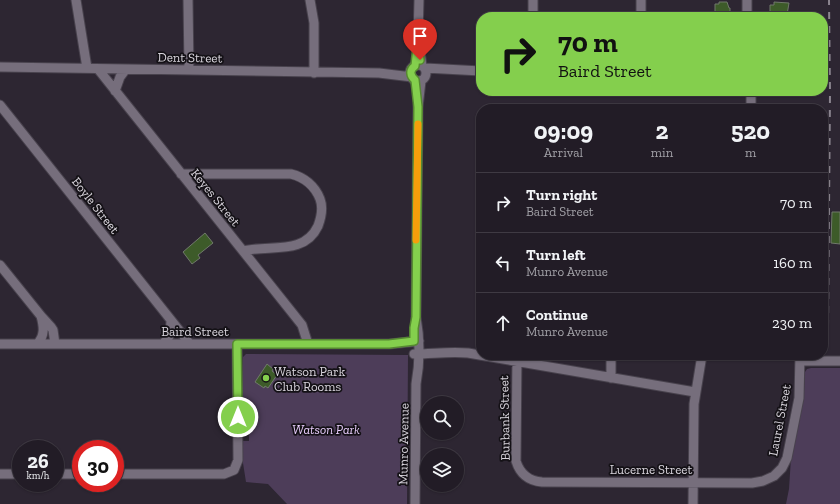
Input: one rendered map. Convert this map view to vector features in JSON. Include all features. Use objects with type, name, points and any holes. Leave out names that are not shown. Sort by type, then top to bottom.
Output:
[{"type":"street","points":[[76,0],[88,68]]},
{"type":"street","points":[[188,0],[189,70]]},
{"type":"street","points":[[310,0],[314,22],[314,73]]},
{"type":"street","name":"Munro Avenue","points":[[415,504],[419,0]]},
{"type":"street","points":[[533,0],[533,12]]},
{"type":"street","points":[[641,0],[641,12]]},
{"type":"street","points":[[747,0],[747,12]]},
{"type":"street","name":"Dent Street","points":[[0,67],[314,73],[418,73],[476,71]]},
{"type":"street","name":"Keyes Street","points":[[98,69],[296,319],[303,344]]},
{"type":"street","points":[[115,91],[120,76],[126,69]]},
{"type":"street","name":"Boyle Street","points":[[0,105],[190,344]]},
{"type":"street","points":[[181,174],[291,174],[301,177],[314,189],[321,203],[320,218],[316,230],[308,239],[298,246],[256,248],[243,251]]},
{"type":"street","points":[[0,265],[51,327],[54,335],[54,344]]},
{"type":"street","points":[[37,344],[41,340],[43,334],[41,316]]},
{"type":"street","points":[[163,344],[170,335],[171,321]]},
{"type":"street","name":"Baird Street","points":[[0,344],[389,344],[445,352],[476,354]]},
{"type":"street","points":[[124,474],[224,474],[234,470],[238,460],[237,344]]},
{"type":"street","name":"Burbank Street","points":[[517,360],[516,454],[520,470],[527,478]]},
{"type":"street","name":"Baird Street","points":[[526,360],[611,378],[695,392]]},
{"type":"street","points":[[611,360],[611,378]]},
{"type":"street","points":[[693,504],[695,392],[701,360]]},
{"type":"street","points":[[800,360],[840,361]]},
{"type":"street","points":[[800,360],[840,366]]},
{"type":"street","name":"Laurel Street","points":[[774,476],[785,463],[788,454],[799,398],[800,360]]},
{"type":"street","points":[[0,474],[12,474]]},
{"type":"street","name":"Lucerne Street","points":[[527,478],[536,482],[694,483],[758,482],[768,480],[774,476]]},
{"type":"green space","name":"Watson Park","points":[[246,354],[408,355],[407,504],[287,504],[268,484],[246,482],[243,463],[243,441],[249,441],[249,402],[243,402],[243,357]]},
{"type":"green space","points":[[840,368],[840,504],[786,504],[789,489],[791,458],[804,391],[805,372],[807,369]]},
{"type":"building","points":[[719,2],[727,2],[730,12],[715,12],[715,4],[719,4]]},
{"type":"building","points":[[774,2],[789,3],[788,12],[770,12],[770,5],[774,5]]},
{"type":"building","points":[[832,212],[840,212],[840,244],[831,243]]},
{"type":"building","points":[[205,233],[213,243],[198,255],[200,258],[192,264],[183,252]]},
{"type":"building","name":"Watson Park Club Rooms","points":[[267,364],[277,375],[268,388],[265,386],[264,388],[255,382]]},
{"type":"railway","points":[[828,327],[830,93],[829,0]]},
{"type":"slow traffic","points":[[416,240],[418,124]]},
{"type":"place","name":"Watson Park Club Rooms","points":[[266,378]]},
{"type":"route","points":[[238,417],[237,344],[389,344],[414,341],[416,317],[418,107],[415,80],[410,72],[415,66],[418,37],[420,60]]}]
